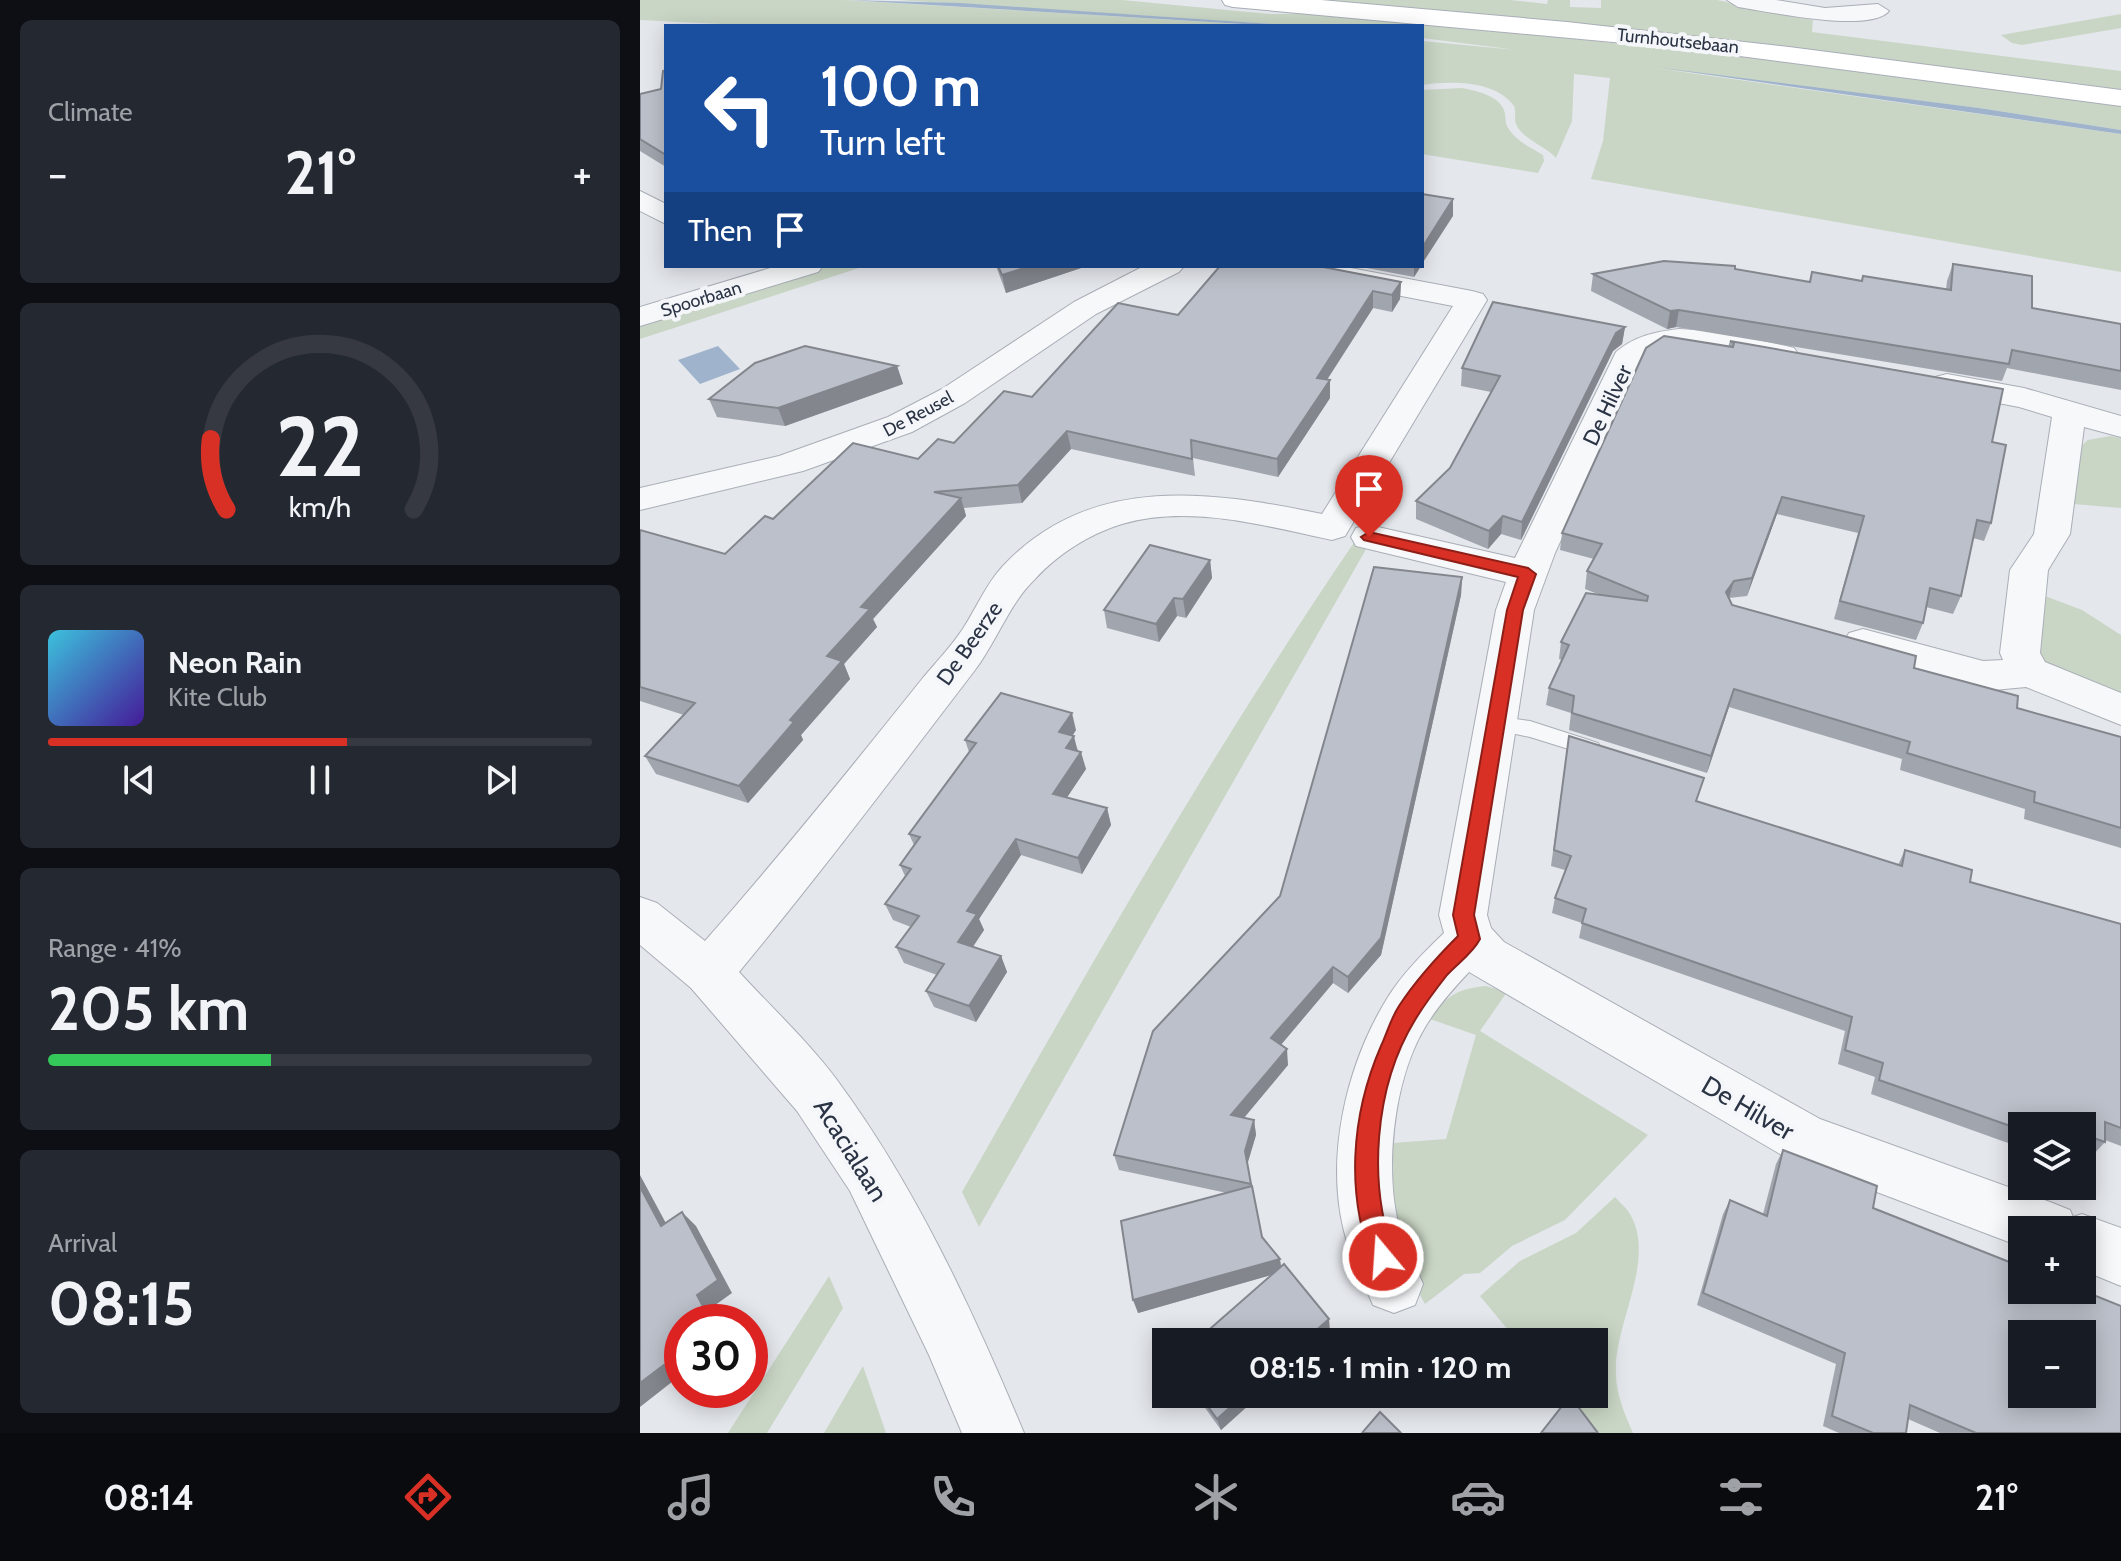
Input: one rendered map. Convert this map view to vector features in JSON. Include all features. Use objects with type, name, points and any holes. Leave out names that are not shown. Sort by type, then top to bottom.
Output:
[{"type":"main road","name":"Turnhoutsebaan","points":[[1233,0],[1677,41],[2121,98]]},
{"type":"street","points":[[1738,0],[1825,15],[1878,11]]},
{"type":"street","points":[[640,199],[664,215]]},
{"type":"street","name":"Spoorbaan","points":[[640,317],[750,274],[794,268]]},
{"type":"street","name":"De Reusel","points":[[640,499],[775,469],[845,449],[892,430],[939,405],[1048,330],[1165,268]]},
{"type":"street","points":[[1304,268],[1472,300],[1351,533]]},
{"type":"street","name":"De Hilver","points":[[1819,361],[1694,340],[1655,340],[1639,347],[1627,359],[1528,574],[1515,610],[1463,915],[1470,939],[1487,957],[1806,1140],[2014,1216]]},
{"type":"street","points":[[1921,379],[2070,410],[2121,427]]},
{"type":"street","points":[[2029,672],[2020,653],[2029,570],[2052,534],[2070,410]]},
{"type":"street","name":"De Beerze","points":[[708,973],[974,643],[1014,578],[1043,550],[1069,533],[1132,510],[1161,506],[1235,508],[1528,574]]},
{"type":"street","points":[[1833,635],[1983,676],[2029,672],[2121,710]]},
{"type":"street","name":"Acacialaan","points":[[640,917],[708,973],[816,1094],[869,1172],[950,1334],[993,1433]]},
{"type":"street","points":[[1394,1284],[1372,1229],[1367,1190],[1369,1113],[1378,1080],[1405,1015],[1440,968],[1470,939]]},
{"type":"street","points":[[2096,1247],[2121,1257]]},
{"type":"lane","points":[[1495,723],[1530,729],[1618,757]]},
{"type":"green space","points":[[640,0],[845,0],[1241,24],[722,24],[640,20]]},
{"type":"green space","points":[[898,0],[1122,0],[1270,14],[1336,14],[1851,68],[2121,104],[2121,130],[1979,108],[1655,68],[2121,134],[2121,272],[1591,179],[1603,141],[1610,78],[1574,74],[1572,121],[1556,158],[1521,132],[1515,120],[1514,106],[1496,91],[1472,84],[1424,85],[1424,41],[1517,50],[1424,38],[1424,24],[1271,24]]},
{"type":"green space","points":[[1323,0],[1510,0],[1547,4],[1548,0],[1570,0],[1570,7],[1601,8],[1601,0],[1717,0],[1813,20],[1812,32],[2121,71],[2121,90],[1743,42]]},
{"type":"green space","points":[[2121,14],[2121,28],[2022,45],[2012,43],[2001,35]]},
{"type":"green space","points":[[1462,88],[1494,99],[1503,108],[1507,125],[1514,136],[1543,155],[1544,161],[1538,173],[1424,154],[1424,90]]},
{"type":"green space","points":[[824,268],[859,268],[640,339],[640,325]]},
{"type":"green space","points":[[2110,436],[2121,438],[2121,508],[2073,504],[2079,448],[2088,440]]},
{"type":"green space","points":[[1355,541],[1369,544],[979,1227],[962,1192],[1201,781]]},
{"type":"green space","points":[[2045,596],[2082,610],[2121,635],[2121,699],[2044,664],[2039,652]]},
{"type":"green space","points":[[1486,986],[1507,992],[1480,1031],[1648,1135],[1565,1220],[1512,1246],[1480,1273],[1464,1274],[1425,1304],[1409,1275],[1387,1212],[1393,1143],[1446,1139],[1476,1035],[1430,1019],[1454,995]]},
{"type":"green space","points":[[1615,1197],[1630,1213],[1637,1234],[1639,1253],[1636,1273],[1617,1355],[1616,1374],[1619,1397],[1633,1433],[1589,1433],[1570,1408],[1608,1408],[1608,1328],[1506,1328],[1480,1296],[1520,1261],[1576,1233]]},
{"type":"green space","points":[[829,1276],[843,1308],[767,1433],[728,1433],[744,1408],[768,1408],[768,1371]]},
{"type":"green space","points":[[863,1366],[886,1433],[824,1433]]},
{"type":"water","points":[[848,0],[960,3],[1272,24]]},
{"type":"water","points":[[1655,67],[1979,108],[2121,130],[2121,134]]},
{"type":"water","points":[[718,346],[740,369],[700,384],[678,360]]},
{"type":"building","points":[[663,71],[664,154],[640,139],[640,94],[661,89]]},
{"type":"building","points":[[1424,194],[1453,199],[1424,245]]},
{"type":"building","points":[[1664,261],[1735,266],[1735,269],[1810,282],[1812,272],[1862,281],[1863,276],[1951,290],[1953,264],[2032,276],[2032,308],[2121,324],[2121,371],[2012,350],[2009,364],[1670,311],[1593,274]]},
{"type":"building","points":[[999,268],[1025,268],[1002,275]]},
{"type":"building","points":[[1218,268],[1328,268],[1401,282],[1392,295],[1373,291],[1317,378],[1330,380],[1277,459],[1191,440],[1192,459],[1067,431],[1018,485],[934,492],[961,498],[861,607],[870,609],[827,656],[842,661],[790,720],[794,722],[739,786],[645,756],[695,703],[640,687],[640,530],[725,554],[765,516],[773,519],[853,443],[918,459],[938,439],[954,443],[1004,391],[1032,397],[1118,303],[1178,315]]},
{"type":"building","points":[[1493,302],[1625,327],[1616,333],[1522,522],[1503,516],[1489,531],[1416,501],[1450,468],[1500,376],[1462,368]]},
{"type":"building","points":[[1664,336],[1733,347],[1734,343],[1730,341],[2003,389],[1992,442],[2006,445],[1991,523],[1977,520],[1961,596],[1930,588],[1923,623],[1840,601],[1864,516],[1782,497],[1752,578],[1734,581],[1726,592],[1732,605],[1916,656],[1914,668],[2018,696],[2017,708],[2121,737],[2121,828],[2034,802],[2035,792],[1907,753],[1910,742],[1734,689],[1711,756],[1572,713],[1574,696],[1549,688],[1569,645],[1561,642],[1586,593],[1647,601],[1648,596],[1587,571],[1602,544],[1562,533],[1646,348]]},
{"type":"building","points":[[805,346],[897,366],[778,408],[709,399],[755,363]]},
{"type":"building","points":[[1150,545],[1210,560],[1183,599],[1174,598],[1156,624],[1104,610]]},
{"type":"building","points":[[1374,567],[1462,577],[1381,938],[1348,977],[1333,967],[1271,1038],[1287,1049],[1231,1115],[1254,1120],[1245,1151],[1251,1184],[1114,1155],[1153,1031],[1280,896]]},
{"type":"building","points":[[1001,693],[1072,713],[1059,732],[1074,736],[1066,748],[1081,752],[1053,794],[1107,808],[1078,858],[1016,839],[967,911],[977,914],[958,942],[1001,956],[969,1006],[926,991],[944,964],[896,947],[919,916],[885,904],[911,869],[900,865],[920,837],[909,834],[976,743],[965,740]]},
{"type":"building","points":[[1569,736],[1704,778],[1696,801],[1902,866],[1905,850],[1972,870],[1970,882],[2121,924],[2121,1128],[2105,1122],[2105,1142],[2096,1139],[2096,1112],[2008,1112],[2008,1125],[1879,1080],[1883,1063],[1845,1050],[1852,1017],[1582,923],[1586,909],[1555,898],[1571,856],[1554,850]]},
{"type":"building","points":[[1783,1150],[1877,1186],[1873,1208],[2008,1261],[2008,1304],[2096,1304],[2096,1296],[2121,1306],[2121,1433],[1976,1433],[1910,1405],[1906,1433],[1873,1433],[1832,1416],[1845,1353],[1703,1293],[1730,1200],[1767,1216]]},
{"type":"building","points":[[1252,1186],[1262,1237],[1280,1259],[1133,1300],[1121,1221]]},
{"type":"building","points":[[640,1187],[661,1226],[682,1212],[718,1280],[697,1295],[702,1304],[664,1304],[664,1365],[640,1383]]},
{"type":"building","points":[[1284,1264],[1329,1319],[1319,1328],[1211,1328]]},
{"type":"building","points":[[1209,1408],[1229,1408],[1217,1419]]},
{"type":"building","points":[[1561,1408],[1579,1408],[1598,1433],[1541,1433]]},
{"type":"building","points":[[1380,1412],[1401,1433],[1362,1433]]},
{"type":"route","points":[[1369,537],[1528,574],[1515,610],[1463,915],[1470,939],[1440,968],[1405,1015],[1378,1080],[1369,1113],[1367,1190],[1372,1229],[1383,1257]]}]
